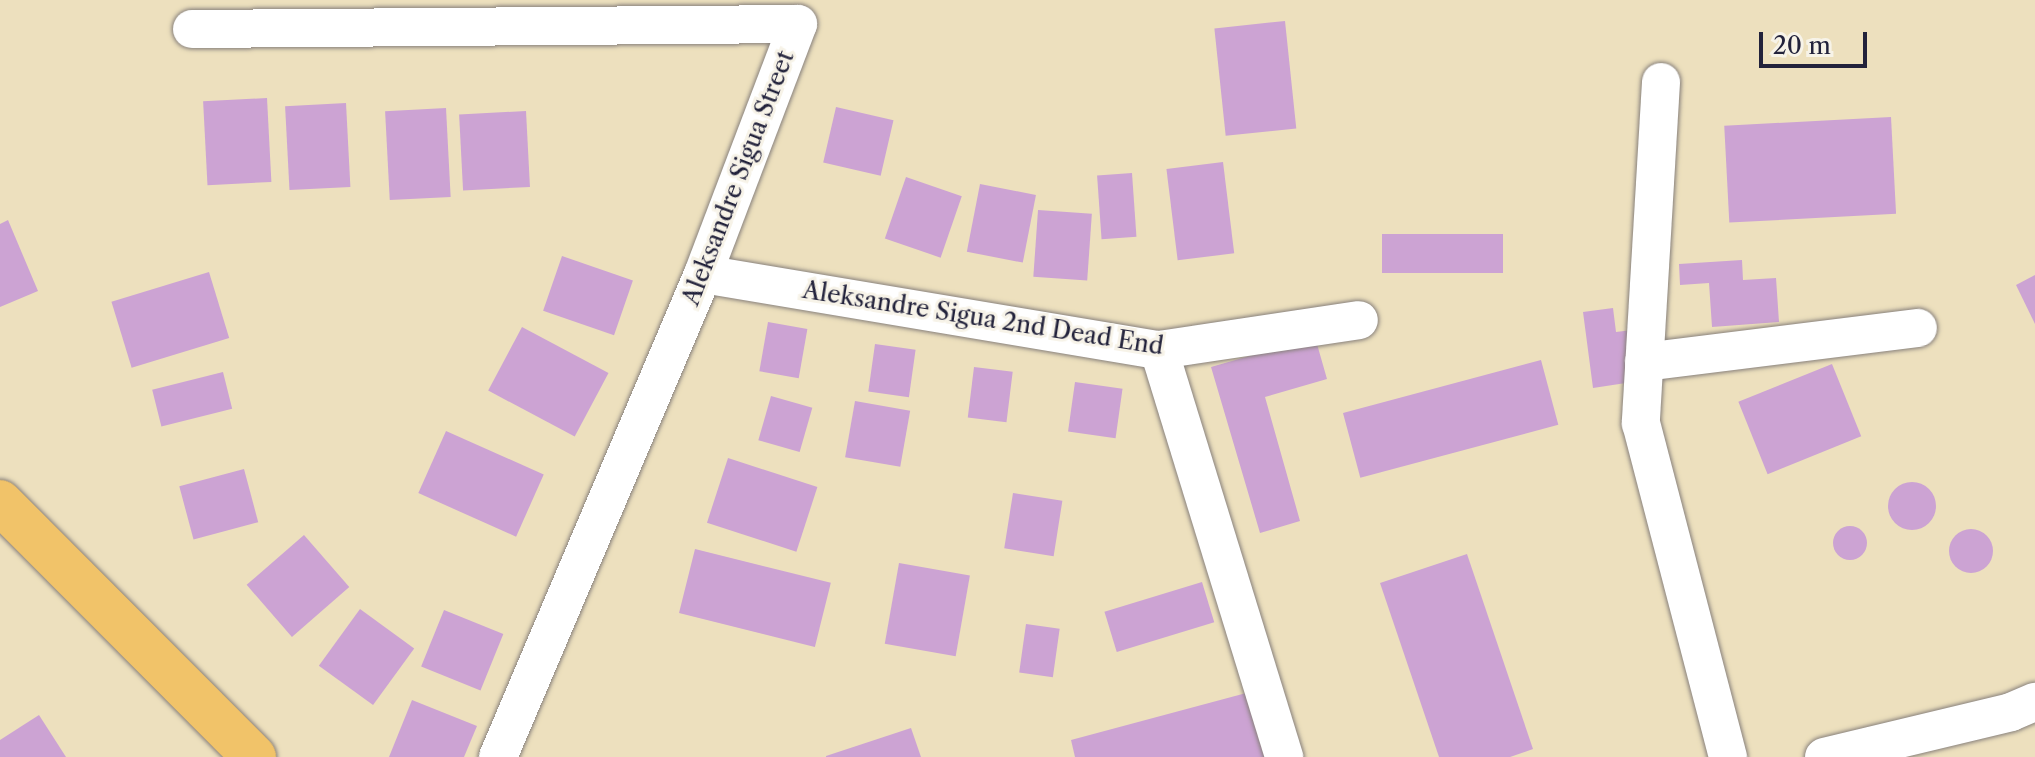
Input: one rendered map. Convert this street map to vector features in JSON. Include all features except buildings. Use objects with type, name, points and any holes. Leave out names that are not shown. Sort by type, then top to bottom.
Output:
[{"type":"main road","points":[[6,519],[254,757]]},
{"type":"street","name":"Aleksandre Sigua Street","points":[[192,29],[798,24],[703,274],[498,757]]},
{"type":"street","points":[[1661,82],[1641,423],[1728,757]]},
{"type":"street","name":"Aleksandre Sigua 2nd Dead End","points":[[703,274],[1159,350],[1359,320]]},
{"type":"street","points":[[1644,362],[1918,328]]},
{"type":"street","points":[[1159,350],[1284,757]]},
{"type":"street","points":[[1824,757],[2011,712],[2035,702]]}]
